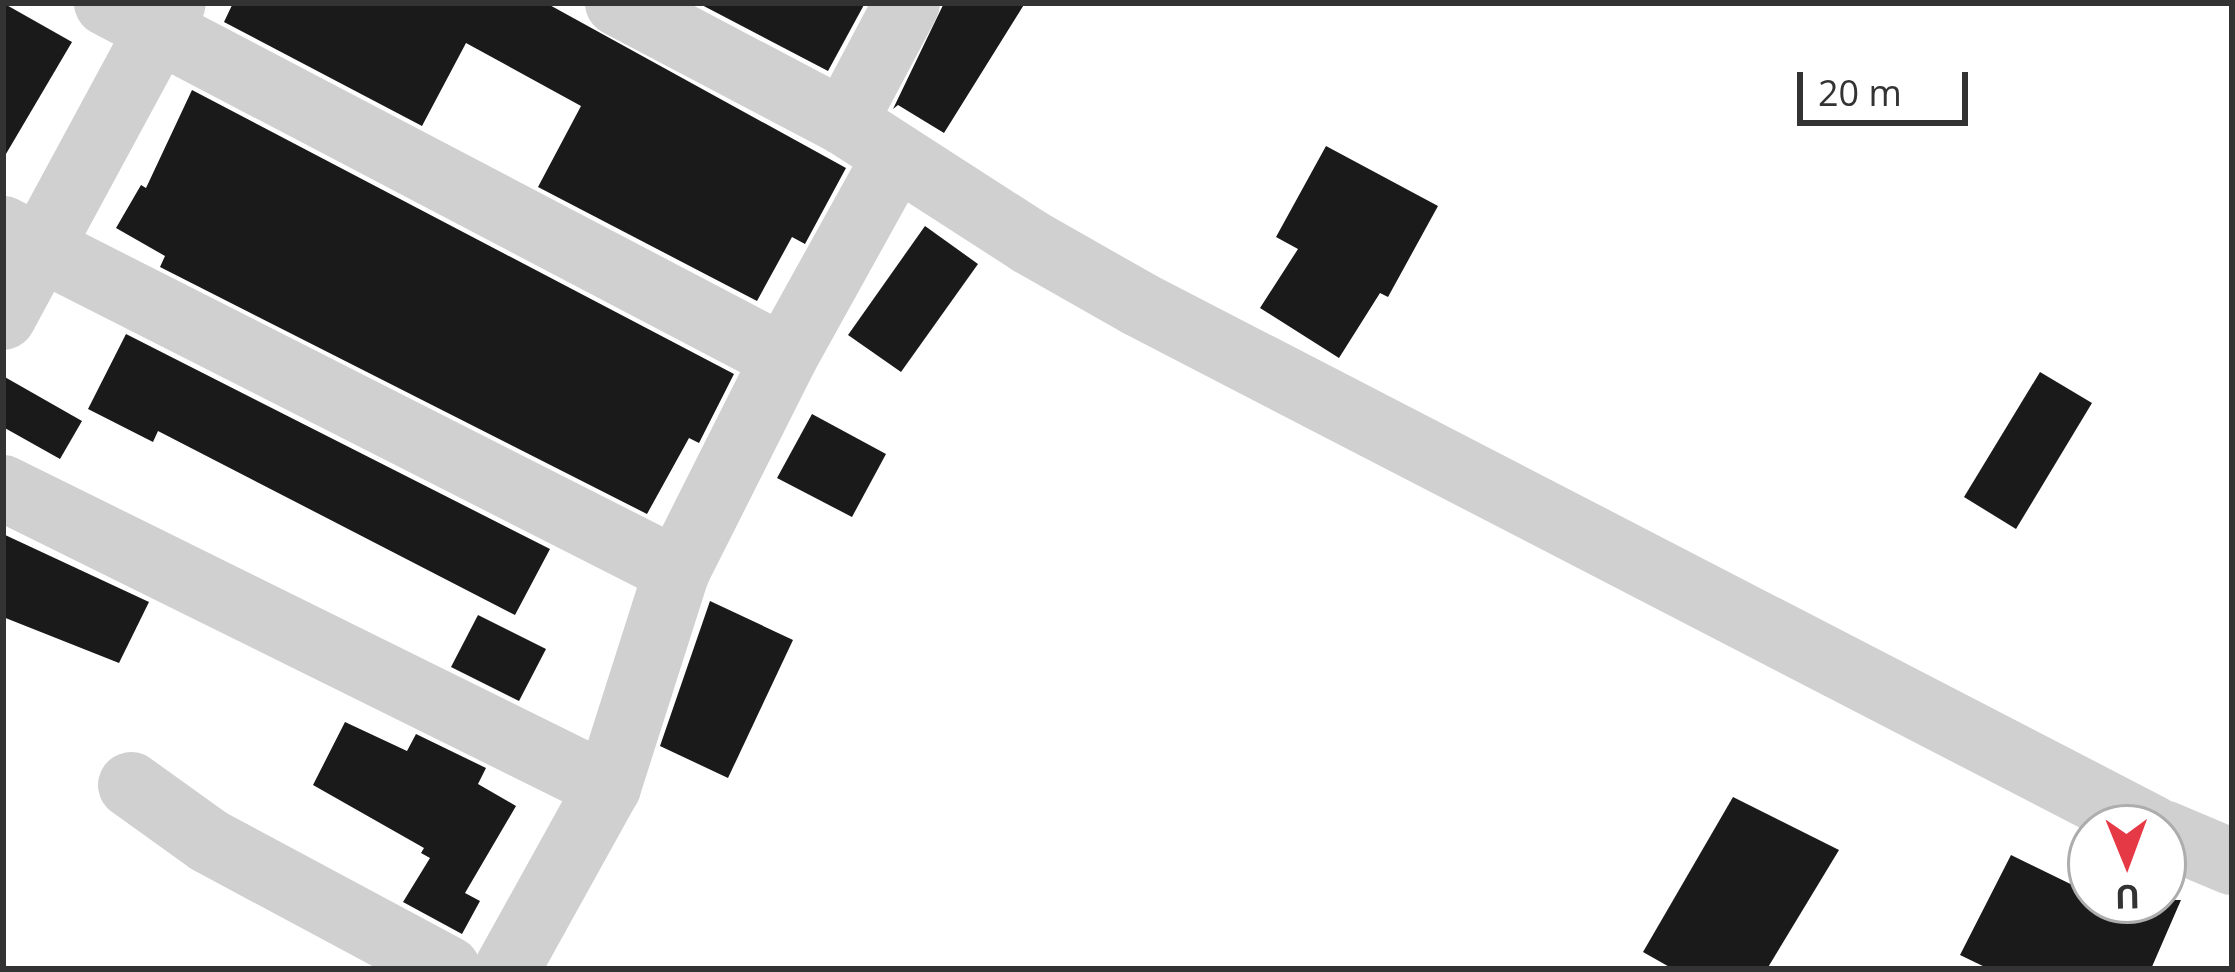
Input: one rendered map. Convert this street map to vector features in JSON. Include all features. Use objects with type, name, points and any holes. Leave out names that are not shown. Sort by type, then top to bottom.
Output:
[{"type":"street","points":[[618,3],[870,139],[1139,304],[2110,804]]},
{"type":"street","points":[[507,969],[608,787],[677,571],[784,358],[870,139],[907,3]]},
{"type":"street","points":[[3,317],[20,238],[147,12],[784,358]]},
{"type":"street","points":[[20,238],[677,571]]},
{"type":"street","points":[[3,488],[608,787]]},
{"type":"street","points":[[131,785],[209,841],[448,969]]},
{"type":"building","points":[[3,3],[72,42],[3,159]]},
{"type":"building","points":[[233,3],[546,3],[846,168],[805,244],[792,237],[757,301],[538,187],[581,106],[466,43],[422,126],[224,22]]},
{"type":"building","points":[[698,3],[865,3],[828,71]]},
{"type":"building","points":[[944,3],[1025,3],[944,133],[898,105],[893,109]]},
{"type":"building","points":[[192,90],[734,374],[699,443],[689,438],[647,514],[160,267],[165,256],[116,228],[141,185],[146,188]]},
{"type":"building","points":[[1326,146],[1438,206],[1388,297],[1380,293],[1339,358],[1260,308],[1298,249],[1276,237]]},
{"type":"building","points":[[925,226],[978,264],[901,372],[848,335]]},
{"type":"building","points":[[126,334],[550,549],[515,615],[158,431],[153,442],[88,409]]},
{"type":"building","points":[[2040,372],[2092,403],[2016,529],[1964,497]]},
{"type":"building","points":[[3,376],[82,421],[60,459],[3,427]]},
{"type":"building","points":[[812,414],[886,454],[852,517],[777,478]]},
{"type":"building","points":[[3,534],[149,602],[119,663],[3,617]]},
{"type":"building","points":[[710,601],[793,640],[728,778],[660,746]]},
{"type":"building","points":[[478,615],[546,649],[519,701],[451,667]]},
{"type":"building","points":[[345,722],[407,751],[416,734],[486,768],[478,784],[516,806],[465,893],[480,901],[462,934],[403,902],[430,858],[421,853],[424,848],[313,785]]},
{"type":"building","points":[[1733,797],[1839,850],[1767,969],[1673,969],[1643,952]]},
{"type":"building","points":[[2011,855],[2067,882],[2067,924],[2171,924],[2151,969],[1989,969],[1960,955]]}]
